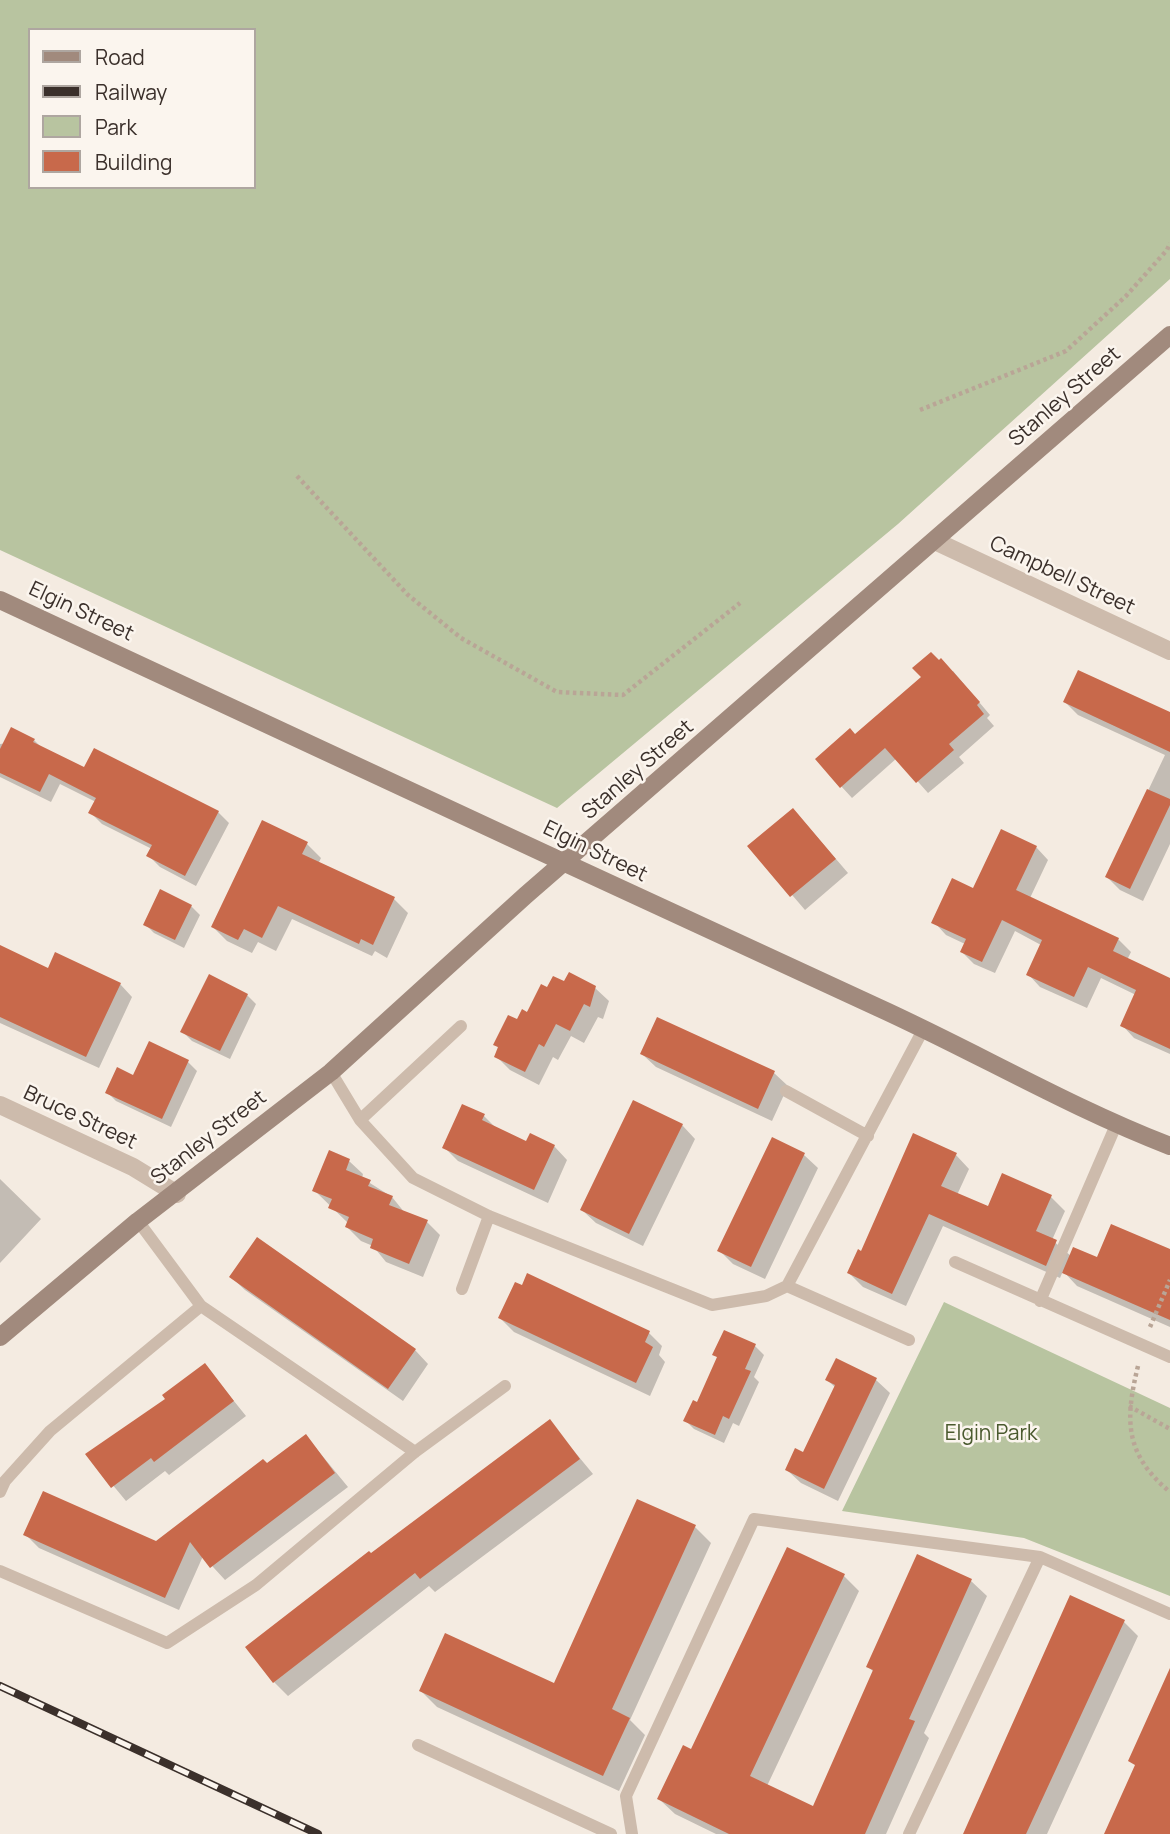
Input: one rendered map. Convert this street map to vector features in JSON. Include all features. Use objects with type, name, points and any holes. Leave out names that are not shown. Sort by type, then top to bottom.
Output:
[{"type":"street","name":"Stanley Street","points":[[0,1337],[138,1221],[177,1194],[331,1072],[526,895],[1170,335]]},
{"type":"street","name":"Campbell Street","points":[[934,541],[1170,652]]},
{"type":"street","name":"Elgin Street","points":[[0,600],[566,862],[606,884],[924,1028],[1116,1125],[1170,1146]]},
{"type":"street","name":"Bruce Street","points":[[0,1105],[133,1167],[177,1194]]},
{"type":"lane","points":[[360,1120],[461,1026]]},
{"type":"lane","points":[[331,1072],[360,1120],[414,1178],[489,1216],[712,1305],[766,1296],[787,1286],[924,1028]]},
{"type":"lane","points":[[786,1091],[868,1136]]},
{"type":"lane","points":[[1040,1301],[1116,1125]]},
{"type":"lane","points":[[462,1289],[489,1216]]},
{"type":"lane","points":[[138,1221],[201,1306],[415,1452]]},
{"type":"lane","points":[[955,1262],[1170,1357]]},
{"type":"lane","points":[[787,1286],[909,1340]]},
{"type":"lane","points":[[0,1492],[5,1481],[50,1431],[201,1306]]},
{"type":"lane","points":[[0,1570],[167,1643],[256,1585],[415,1452],[505,1386]]},
{"type":"lane","points":[[632,1834],[626,1796],[754,1519],[1040,1557],[1170,1614]]},
{"type":"lane","points":[[909,1834],[1040,1557]]},
{"type":"lane","points":[[418,1745],[611,1834]]},
{"type":"path","points":[[920,410],[1066,351],[1126,296],[1167,250],[1170,243]]},
{"type":"path","points":[[297,476],[408,595],[461,638],[557,692],[623,695],[740,603]]},
{"type":"path","points":[[1170,1280],[1143,1345],[1128,1406],[1133,1442],[1150,1475],[1170,1492]]},
{"type":"path","points":[[1128,1406],[1170,1429]]},
{"type":"green space","points":[[0,0],[1170,0],[1170,279],[898,524],[557,808],[0,550]]},
{"type":"green space","name":"Elgin Park","points":[[944,1302],[1170,1408],[1170,1596],[1024,1538],[842,1511]]},
{"type":"building","points":[[931,652],[939,660],[941,658],[980,702],[977,705],[984,714],[949,744],[954,750],[916,783],[885,748],[840,788],[815,759],[850,728],[855,734],[921,677],[912,668]]},
{"type":"building","points":[[1078,670],[1170,712],[1170,752],[1063,702]]},
{"type":"building","points":[[11,727],[35,739],[33,742],[84,767],[94,748],[219,811],[185,876],[146,856],[152,845],[88,813],[96,798],[49,774],[40,792],[0,773],[0,749]]},
{"type":"building","points":[[1147,789],[1170,799],[1170,805],[1130,889],[1105,877]]},
{"type":"building","points":[[793,808],[836,859],[790,897],[747,846]]},
{"type":"building","points":[[262,820],[308,842],[302,854],[395,897],[373,945],[361,939],[359,944],[278,906],[262,938],[244,929],[238,940],[211,927]]},
{"type":"building","points":[[1001,829],[1037,846],[1016,890],[1119,938],[1113,951],[1170,978],[1170,1049],[1120,1026],[1136,990],[1088,967],[1074,997],[1026,975],[1042,940],[1002,920],[982,962],[960,952],[966,939],[931,923],[952,878],[973,888]]},
{"type":"building","points":[[160,889],[192,905],[175,940],[143,925]]},
{"type":"building","points":[[0,945],[48,968],[55,952],[121,983],[86,1057],[0,1017]]},
{"type":"building","points":[[569,972],[596,986],[590,1007],[584,1004],[570,1031],[556,1024],[544,1047],[539,1044],[525,1072],[494,1057],[498,1047],[493,1045],[508,1015],[517,1019],[522,1009],[527,1012],[541,984],[547,987],[553,976],[564,981]]},
{"type":"building","points":[[209,974],[248,994],[220,1051],[180,1032]]},
{"type":"building","points":[[657,1017],[775,1071],[758,1109],[640,1054]]},
{"type":"building","points":[[149,1041],[189,1060],[162,1119],[105,1093],[117,1067],[133,1075]]},
{"type":"building","points":[[633,1100],[683,1124],[629,1234],[580,1210]]},
{"type":"building","points":[[462,1104],[485,1114],[482,1120],[526,1141],[530,1133],[555,1145],[534,1190],[442,1148]]},
{"type":"building","points":[[913,1133],[957,1153],[941,1186],[988,1206],[1002,1173],[1052,1195],[1036,1231],[1057,1240],[1046,1266],[929,1214],[892,1294],[847,1273],[858,1249],[861,1251]]},
{"type":"building","points":[[772,1137],[805,1153],[751,1267],[717,1251]]},
{"type":"building","points":[[329,1150],[350,1159],[346,1170],[371,1180],[368,1186],[393,1196],[389,1205],[428,1220],[409,1264],[370,1248],[373,1239],[345,1227],[349,1217],[328,1208],[332,1199],[312,1191]]},
{"type":"building","points":[[1111,1224],[1170,1249],[1170,1320],[1062,1273],[1073,1247],[1097,1257]]},
{"type":"building","points":[[257,1237],[416,1349],[388,1389],[229,1277]]},
{"type":"building","points":[[527,1273],[650,1331],[645,1342],[653,1347],[636,1383],[498,1318],[515,1282],[522,1285]]},
{"type":"building","points":[[724,1330],[756,1344],[745,1369],[751,1371],[729,1419],[723,1416],[715,1435],[683,1421],[693,1400],[697,1402],[717,1357],[712,1355]]},
{"type":"building","points":[[836,1358],[877,1378],[824,1489],[785,1470],[795,1448],[803,1452],[835,1385],[825,1380]]},
{"type":"building","points":[[205,1363],[234,1401],[154,1462],[151,1458],[111,1488],[85,1454],[165,1399],[162,1395]]},
{"type":"building","points":[[550,1419],[580,1459],[420,1579],[415,1573],[273,1683],[245,1647],[369,1551],[371,1553]]},
{"type":"building","points":[[306,1434],[335,1473],[210,1568],[190,1542],[165,1598],[23,1535],[43,1491],[156,1541],[263,1459],[267,1463]]},
{"type":"building","points":[[637,1499],[696,1525],[612,1709],[630,1718],[603,1776],[419,1691],[445,1633],[554,1683]]},
{"type":"building","points":[[787,1547],[845,1574],[750,1776],[813,1806],[873,1670],[866,1667],[917,1554],[972,1579],[909,1719],[915,1721],[865,1834],[729,1834],[657,1799],[683,1745],[691,1749]]},
{"type":"building","points":[[1070,1595],[1125,1620],[1026,1834],[963,1834]]},
{"type":"building","points":[[1170,1668],[1170,1834],[1104,1834],[1135,1765],[1128,1761]]},
{"type":"railway","points":[[0,1686],[318,1834]]}]
